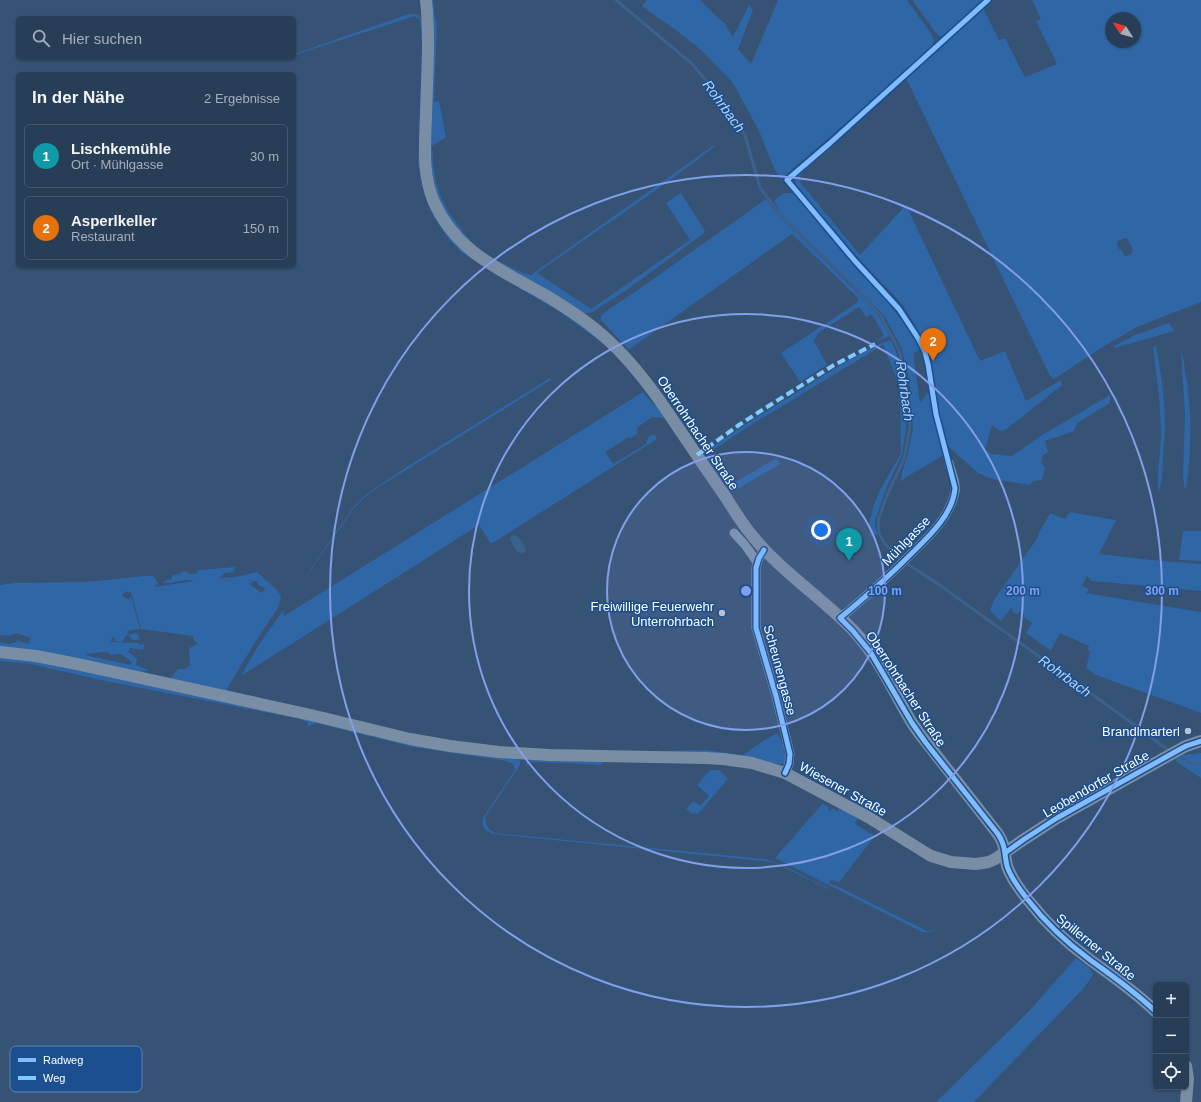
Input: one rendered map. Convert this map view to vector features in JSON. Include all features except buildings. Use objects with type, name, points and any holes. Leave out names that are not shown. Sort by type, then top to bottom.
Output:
[{"type":"main road","name":"Oberrohrbacher Straße","points":[[426,0],[428,36],[425,170],[429,190],[438,211],[449,229],[457,238],[492,266],[564,306],[609,340],[633,366],[660,400],[744,525],[764,550],[783,569],[840,618],[858,636],[871,653],[912,723],[998,834],[1002,840],[1005,853]]},
{"type":"main road","name":"Wiesener Straße","points":[[0,652],[36,656],[77,664],[429,742],[499,752],[585,756],[724,759],[752,763],[785,773],[868,817],[923,852],[938,859],[951,862],[976,864],[989,862],[1005,853]]},
{"type":"main road","name":"Leobendorfer Straße","points":[[1005,853],[1058,818],[1171,754],[1186,746],[1201,741]]},
{"type":"main road","name":"Spillerner Straße","points":[[1005,853],[1008,866],[1015,881],[1033,907],[1050,925],[1076,948],[1131,990],[1153,1009]]},
{"type":"main road","points":[[1186,1102],[1187,1090]]},
{"type":"street","name":"Mühlgasse","points":[[840,618],[899,566],[932,533],[945,514],[955,493],[949,463]]},
{"type":"street","points":[[734,533],[757,562]]},
{"type":"street","name":"Scheunengasse","points":[[764,550],[757,562],[756,568],[756,628],[776,696],[790,754],[789,764],[785,773]]},
{"type":"shaded area","points":[[431,0],[433,0],[437,23],[434,102],[439,101],[446,137],[432,146],[434,169],[441,198],[465,234],[475,245],[498,260],[523,273],[531,275],[714,145],[715,146],[627,211],[537,273],[591,309],[690,240],[666,203],[681,193],[705,231],[703,234],[625,291],[594,311],[588,313],[583,313],[563,299],[482,254],[451,222],[435,193],[430,165]]},
{"type":"shaded area","points":[[647,0],[700,0],[725,24],[733,37],[749,5],[753,10],[738,49],[751,64],[778,0],[907,0],[934,40],[932,47],[781,179],[774,168],[759,131],[733,83],[702,51],[642,6]]},
{"type":"shaded area","points":[[912,0],[983,0],[942,37],[936,33]]},
{"type":"shaded area","points":[[1032,0],[1201,0],[1201,302],[1137,327],[1101,348],[1054,379],[1050,376],[906,78],[983,8],[999,40],[1005,38],[1025,77],[1057,64],[1036,21],[1041,19]],"holes":[[[1124,238],[1128,239],[1133,251],[1131,254],[1125,256],[1119,249],[1117,242]]]},
{"type":"shaded area","points":[[409,14],[418,15],[423,21],[422,115],[439,220],[604,341],[601,342],[560,312],[461,252],[448,238],[434,217],[427,202],[418,165],[422,42],[420,19],[414,16],[296,53]]},
{"type":"shaded area","points":[[863,115],[802,173],[799,177],[800,182],[860,255],[906,205],[980,361],[1005,351],[1026,401],[1061,380],[1062,385],[1002,432],[992,425],[985,449],[991,454],[1012,456],[1042,435],[1110,395],[1110,403],[1077,423],[1074,431],[1045,441],[1048,452],[1042,456],[1041,463],[1045,467],[1042,480],[1033,481],[1030,485],[992,479],[978,473],[949,447],[938,410],[927,353],[919,332],[903,305],[860,260],[796,185],[795,178],[797,174]]},
{"type":"shaded area","points":[[784,193],[795,195],[858,271],[882,295],[904,323],[908,324],[917,339],[921,350],[913,353],[920,403],[927,394],[931,394],[944,455],[906,477],[901,482],[913,428],[910,386],[902,349],[885,317],[782,215],[774,201]]},
{"type":"shaded area","points":[[766,199],[780,216],[866,301],[880,318],[890,336],[877,341],[884,336],[875,319],[871,314],[866,317],[859,307],[818,333],[814,341],[827,365],[800,382],[781,353],[858,302],[858,298],[792,234],[630,349],[627,348],[601,320],[601,316],[606,311]]},
{"type":"shaded area","points":[[1169,323],[1174,331],[1115,348],[1114,346],[1132,336]]},
{"type":"shaded area","points":[[891,340],[896,351],[906,386],[906,427],[902,455],[887,486],[875,521],[878,535],[870,536],[869,524],[873,508],[880,490],[901,453],[900,387],[883,345],[746,428],[710,452],[721,472],[720,473],[707,451],[748,423],[844,363],[873,347]]},
{"type":"shaded area","points":[[1154,346],[1156,347],[1161,377],[1165,416],[1162,476],[1158,493],[1161,426]]},
{"type":"shaded area","points":[[1181,349],[1190,414],[1190,444],[1186,488],[1184,487],[1183,472],[1185,415]]},
{"type":"shaded area","points":[[550,378],[551,379],[549,381],[374,490],[363,499],[354,508],[285,607],[342,523],[356,504],[368,493],[408,466]]},
{"type":"shaded area","points":[[643,392],[655,406],[657,405],[664,415],[664,418],[652,417],[638,427],[637,434],[631,438],[629,437],[605,452],[613,464],[646,444],[648,437],[654,434],[657,439],[491,544],[479,525],[241,676],[258,646],[284,609],[284,616]]},
{"type":"shaded area","points":[[777,458],[780,464],[732,492],[728,486]]},
{"type":"shaded area","points":[[1070,512],[1116,520],[1099,554],[1201,564],[1201,591],[1092,581],[1087,576],[1082,586],[1089,589],[1086,593],[1201,612],[1201,713],[1096,675],[1086,668],[1090,652],[1087,650],[1089,646],[1060,633],[1051,651],[1026,633],[1032,623],[1023,617],[1024,614],[1020,612],[1016,614],[1011,608],[1001,621],[990,610],[994,600],[1036,540],[1050,513],[1065,519]]},
{"type":"shaded area","points":[[1183,531],[1201,531],[1201,561],[1179,560]]},
{"type":"shaded area","points":[[515,535],[525,546],[526,550],[524,553],[517,551],[510,540],[511,536]]},
{"type":"shaded area","points":[[235,567],[234,572],[224,573],[220,578],[236,577],[257,572],[278,591],[281,597],[278,608],[257,639],[225,692],[170,679],[178,669],[185,669],[190,665],[189,648],[198,644],[194,641],[193,636],[141,629],[131,592],[125,591],[122,596],[129,599],[131,596],[140,629],[127,631],[129,635],[136,633],[140,639],[132,640],[128,635],[122,642],[115,641],[114,637],[112,637],[111,642],[139,643],[140,645],[145,643],[143,650],[130,648],[128,652],[137,658],[136,665],[149,670],[141,672],[0,647],[0,642],[9,644],[16,642],[17,640],[28,644],[31,638],[16,633],[10,636],[0,635],[0,585],[14,583],[86,582],[153,576],[158,583],[154,587],[194,581],[186,580],[163,583],[166,580],[171,580],[172,575],[181,574],[180,572],[187,571],[188,574],[196,574],[198,570]],"holes":[[[253,581],[257,581],[259,586],[265,589],[261,593],[250,584]],[[107,652],[111,655],[121,654],[132,662],[131,665],[85,654]]]},
{"type":"shaded area","points":[[0,657],[36,661],[516,759],[520,761],[520,765],[486,816],[487,826],[495,833],[764,859],[772,861],[786,867],[863,906],[775,863],[765,861],[491,833],[483,826],[483,818],[515,770],[514,766],[507,761],[413,747],[316,723],[307,727],[308,723],[300,719],[110,682],[30,664],[0,661]]},
{"type":"shaded area","points":[[777,733],[782,742],[786,760],[783,764],[662,751],[705,750],[743,755]]},
{"type":"shaded area","points":[[1201,753],[1201,778],[1177,762],[1176,759],[1184,755]]},
{"type":"shaded area","points":[[531,760],[603,763],[600,765],[532,762],[524,767]]},
{"type":"shaded area","points":[[710,770],[719,770],[728,779],[697,815],[694,813],[692,814],[686,809],[694,801],[700,806],[709,796],[697,785]]},
{"type":"shaded area","points":[[823,803],[830,811],[832,808],[837,811],[839,809],[858,817],[855,824],[875,836],[839,882],[830,880],[829,883],[927,931],[931,931],[937,927],[934,930],[931,932],[922,932],[775,858]]},
{"type":"shaded area","points":[[1076,958],[1089,968],[1093,974],[1089,981],[974,1102],[936,1102],[1030,1010]]},
{"type":"waterway","name":"Rohrbach","points":[[616,0],[691,63],[724,101],[745,135],[760,188],[781,215],[853,285],[881,316],[899,350],[907,386],[910,427],[904,459],[887,495],[878,521],[879,533],[885,544],[900,559],[938,584],[1169,751]]},
{"type":"waterway","name":"Rohrbach","points":[[1175,755],[1187,762],[1201,763]]},
{"type":"marked path","points":[[697,455],[739,425],[834,365],[875,344]]},
{"type":"cycle path","points":[[988,0],[829,144],[787,180],[855,261],[899,309],[918,338],[925,352],[928,364],[936,414],[955,488],[949,508],[930,535],[883,581],[840,618],[871,653],[912,723],[926,743],[1001,838],[1004,846],[1007,866],[1016,884],[1028,900],[1041,916],[1064,939],[1132,991],[1153,1009]]},
{"type":"cycle path","points":[[764,550],[759,558],[756,568],[756,628],[776,696],[790,754],[789,764],[785,773]]},
{"type":"cycle path","points":[[1005,853],[1057,818],[1186,746],[1201,741]]},
{"type":"place","name":"Asperlkeller","points":[[933,361]]},
{"type":"place","name":"Lischkemühle","points":[[849,561]]},
{"type":"place","name":"Freiwillige Feuerwehr Unterrohrbach","points":[[722,613]]},
{"type":"place","name":"Brandlmarterl","points":[[1188,731]]}]
